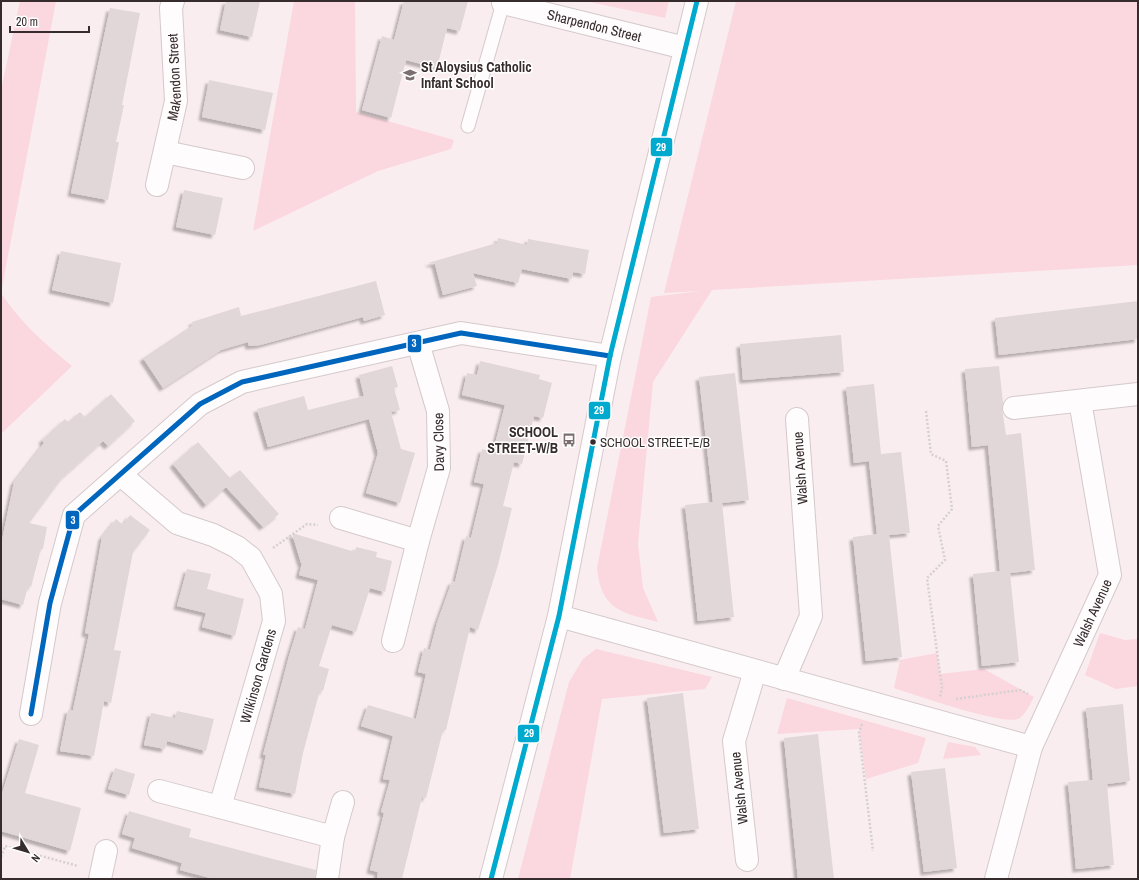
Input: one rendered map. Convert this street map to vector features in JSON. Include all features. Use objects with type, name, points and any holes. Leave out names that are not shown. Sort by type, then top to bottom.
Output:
[{"type":"street","name":"Makendon Street","points":[[157,184],[176,101],[171,8],[173,1]]},
{"type":"street","points":[[491,879],[559,616],[610,356],[697,1]]},
{"type":"street","name":"Sharpendon Street","points":[[504,3],[685,48]]},
{"type":"street","points":[[165,152],[242,168]]},
{"type":"street","points":[[31,714],[50,604],[74,515],[200,404],[242,382],[461,333],[610,356]]},
{"type":"street","name":"Davy Close","points":[[393,641],[418,541],[439,468],[438,411],[418,343]]},
{"type":"street","points":[[1014,408],[1138,394]]},
{"type":"street","name":"Walsh Avenue","points":[[996,879],[1031,747],[1110,575],[1080,401]]},
{"type":"street","name":"Walsh Avenue","points":[[784,679],[811,616],[797,419]]},
{"type":"street","name":"Wilkinson Gardens","points":[[121,475],[177,522],[237,547],[251,558],[271,594],[274,621],[220,807]]},
{"type":"street","points":[[341,518],[418,541]]},
{"type":"street","points":[[559,616],[870,703],[937,711],[1031,747]]},
{"type":"street","name":"Walsh Avenue","points":[[747,860],[734,740],[755,672]]},
{"type":"street","points":[[159,791],[333,837]]},
{"type":"street","points":[[327,879],[333,837],[343,802]]},
{"type":"street","points":[[101,876],[106,851]]},
{"type":"lane","points":[[468,126],[504,3]]},
{"type":"path","points":[[926,411],[931,454],[946,461],[952,509],[938,526],[945,560],[927,578],[942,688],[937,711],[1020,690],[1050,705]]},
{"type":"path","points":[[272,548],[307,524],[338,528],[341,518]]},
{"type":"path","points":[[870,703],[859,733],[873,851]]},
{"type":"path","points":[[1,857],[3,845],[101,876]]},
{"type":"shaded area","points":[[20,1],[56,1],[1,293],[1,90]]},
{"type":"shaded area","points":[[294,1],[355,1],[356,112],[454,140],[451,149],[378,171],[253,231]]},
{"type":"shaded area","points":[[585,1],[669,1],[665,18]]},
{"type":"shaded area","points":[[736,1],[1138,1],[1138,265],[712,290],[653,382],[638,544],[643,588],[658,622],[624,612],[609,601],[603,593],[599,582],[597,568],[651,297],[701,291],[664,293]]},
{"type":"shaded area","points":[[1,293],[17,314],[34,332],[72,366],[1,434]]},
{"type":"shaded area","points":[[1100,633],[1125,640],[1138,639],[1138,686],[1116,689],[1085,675]]},
{"type":"shaded area","points":[[596,649],[712,677],[705,689],[602,699],[570,879],[518,879],[569,682],[583,659]]},
{"type":"shaded area","points":[[937,653],[940,674],[984,669],[1034,697],[1027,710],[1018,719],[1009,720],[995,718],[977,714],[894,688],[900,660]]},
{"type":"shaded area","points":[[787,698],[926,738],[918,763],[866,779],[859,729],[777,734]]},
{"type":"shaded area","points":[[948,742],[975,747],[981,755],[943,759]]},
{"type":"building","points":[[226,1],[260,1],[252,37],[220,30]]},
{"type":"building","points":[[404,1],[468,1],[460,31],[447,28],[437,68],[406,60],[391,118],[362,110],[382,36],[394,40]]},
{"type":"building","points":[[110,8],[140,13],[122,105],[124,105],[116,142],[119,142],[108,200],[71,193]]},
{"type":"building","points":[[209,80],[273,93],[265,130],[202,117]]},
{"type":"building","points":[[184,190],[223,198],[215,235],[176,227]]},
{"type":"building","points":[[498,238],[527,245],[528,239],[589,250],[585,274],[573,272],[572,279],[522,269],[518,283],[473,273],[477,286],[443,295],[435,264],[428,263],[497,243]]},
{"type":"building","points":[[61,251],[121,263],[113,303],[52,290]]},
{"type":"building","points":[[376,281],[385,315],[364,321],[363,317],[260,345],[249,346],[248,342],[221,350],[163,388],[143,358],[193,325],[192,322],[239,307],[241,316]]},
{"type":"building","points":[[1138,301],[1138,339],[999,355],[995,318]]},
{"type":"building","points":[[841,335],[844,372],[743,380],[740,344]]},
{"type":"building","points":[[480,361],[540,375],[539,379],[552,383],[543,418],[534,416],[522,464],[514,462],[503,506],[512,508],[498,565],[478,630],[470,627],[446,730],[443,730],[426,798],[422,797],[402,879],[377,879],[378,872],[370,870],[384,813],[381,812],[390,780],[383,779],[393,736],[361,726],[368,705],[416,719],[426,674],[418,672],[424,648],[430,650],[437,623],[452,581],[455,582],[466,536],[471,538],[484,484],[474,482],[482,449],[493,452],[505,405],[462,395],[467,373],[477,375]]},
{"type":"building","points":[[392,366],[398,387],[394,388],[400,410],[391,412],[401,449],[415,453],[400,503],[366,493],[378,453],[369,419],[268,447],[257,409],[304,396],[308,410],[364,396],[359,375]]},
{"type":"building","points":[[999,366],[1003,403],[1002,409],[1006,435],[1021,433],[1035,570],[1010,573],[1019,662],[982,666],[973,574],[1000,571],[988,445],[972,447],[965,369]]},
{"type":"building","points":[[735,373],[749,500],[722,503],[734,617],[698,621],[685,505],[713,502],[699,377]]},
{"type":"building","points":[[874,384],[881,454],[901,452],[910,533],[889,535],[902,657],[866,661],[853,537],[877,534],[869,461],[854,463],[846,387]]},
{"type":"building","points":[[111,394],[135,421],[108,446],[103,441],[63,477],[29,523],[47,527],[43,549],[41,549],[31,587],[28,586],[23,605],[1,599],[1,545],[14,482],[44,443],[42,440],[65,419],[68,422],[80,412],[85,417]]},
{"type":"building","points":[[198,442],[230,478],[240,470],[279,514],[263,527],[226,487],[206,505],[173,464]]},
{"type":"building","points":[[130,515],[150,530],[133,552],[114,650],[121,651],[111,703],[104,701],[94,756],[60,751],[68,710],[73,710],[89,634],[85,633],[102,537],[116,519],[123,525]]},
{"type":"building","points":[[292,533],[355,552],[356,547],[377,552],[376,557],[392,561],[385,592],[370,588],[356,632],[332,625],[319,666],[329,669],[323,691],[320,690],[303,753],[295,794],[259,787],[266,755],[263,755],[289,656],[298,627],[305,629],[318,580],[299,575],[302,563]]},
{"type":"building","points":[[187,569],[211,574],[207,589],[244,599],[235,636],[202,627],[206,613],[177,606]]},
{"type":"building","points":[[683,693],[699,829],[664,833],[647,698]]},
{"type":"building","points":[[1123,704],[1130,781],[1107,784],[1114,865],[1076,869],[1068,782],[1093,780],[1086,708]]},
{"type":"building","points":[[177,711],[214,719],[206,751],[167,741],[165,749],[144,745],[151,713],[175,718]]},
{"type":"building","points":[[818,734],[834,879],[798,879],[784,738]]},
{"type":"building","points":[[19,739],[39,745],[25,793],[81,808],[70,851],[1,831],[1,797]]},
{"type":"building","points":[[115,768],[135,774],[129,795],[108,789]]},
{"type":"building","points":[[945,768],[957,868],[924,872],[911,772]]},
{"type":"building","points":[[129,811],[191,829],[189,837],[316,870],[315,879],[214,879],[180,870],[182,863],[132,848],[135,838],[122,834]]},
{"type":"transit line","name":"29","points":[[491,879],[559,616],[610,356],[697,1]]},
{"type":"transit line","name":"3","points":[[31,714],[50,603],[74,515],[200,404],[242,382],[461,333],[610,356]]},
{"type":"place","name":"St Aloysius Catholic Infant School","points":[[410,75]]},
{"type":"place","name":"SCHOOL STREET-W/B","points":[[569,440]]},
{"type":"place","name":"SCHOOL STREET-E/B","points":[[593,442]]}]
